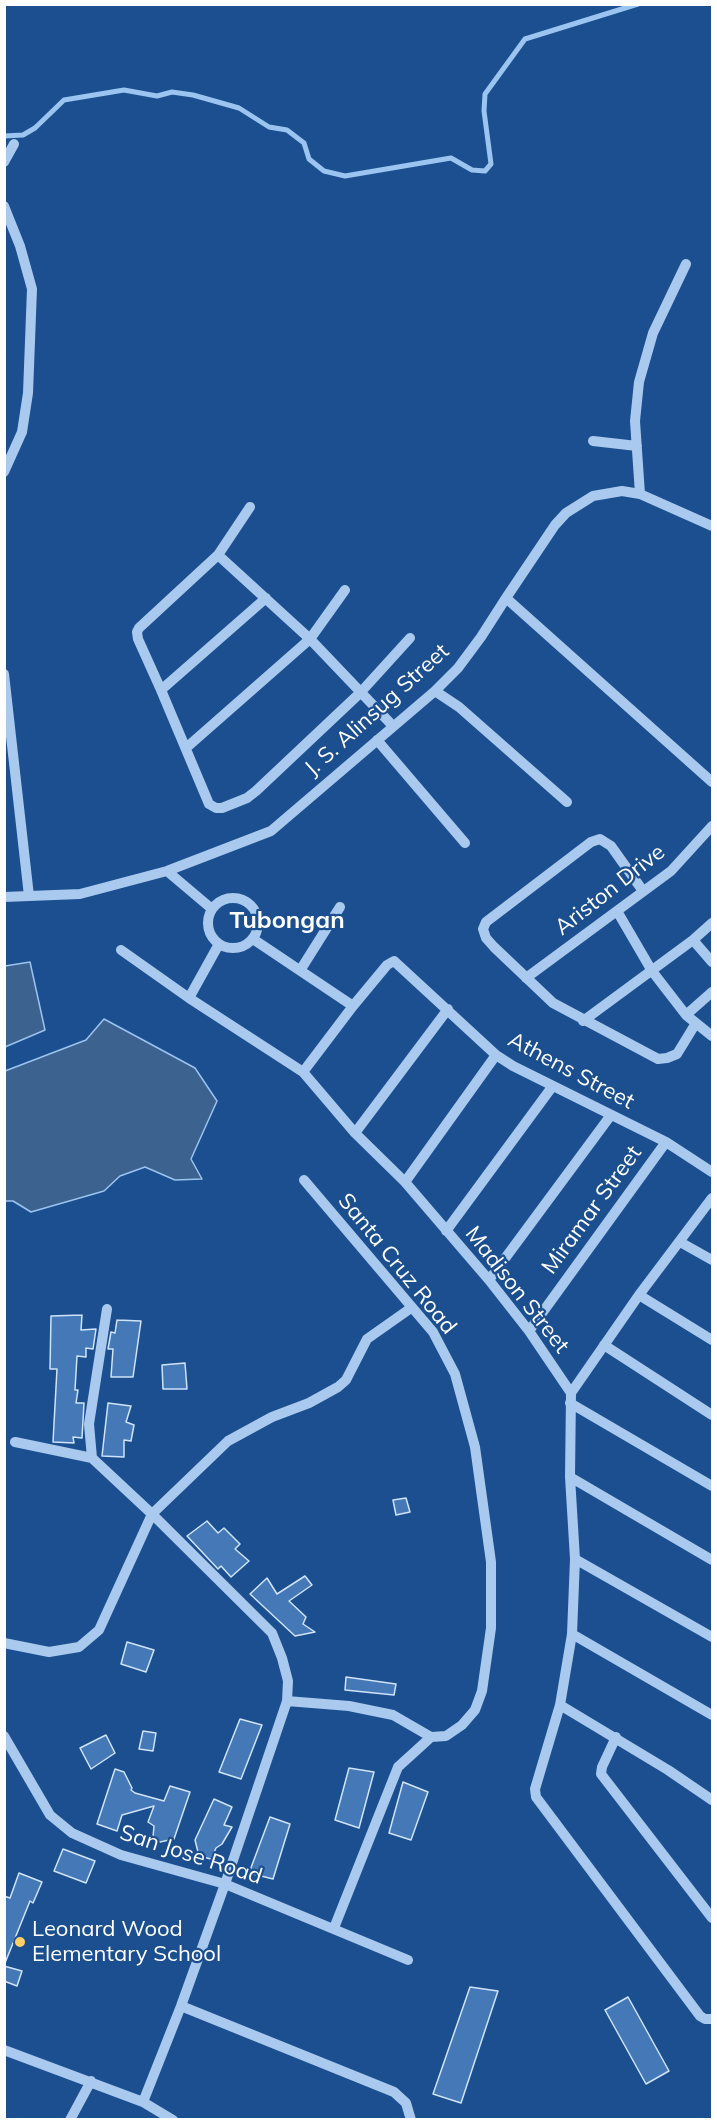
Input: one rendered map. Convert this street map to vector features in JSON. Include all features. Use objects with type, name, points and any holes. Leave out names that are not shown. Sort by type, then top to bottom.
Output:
[{"type":"street","points":[[4,162],[14,144]]},
{"type":"street","points":[[4,206],[20,246],[32,289],[28,393],[22,432],[4,472]]},
{"type":"street","points":[[640,494],[635,421],[645,354],[686,264]]},
{"type":"street","points":[[593,441],[637,446]]},
{"type":"street","name":"J. S. Alinsug Street","points":[[4,897],[80,894],[167,871],[270,831],[458,668],[555,525],[566,513],[593,496],[622,490],[640,494],[712,526]]},
{"type":"street","points":[[250,507],[218,555],[137,632],[209,804],[222,808],[247,798],[256,791],[360,693],[410,638]]},
{"type":"street","points":[[218,555],[310,639],[392,725]]},
{"type":"street","points":[[186,748],[310,639],[345,590]]},
{"type":"street","points":[[161,690],[266,597]]},
{"type":"street","points":[[506,598],[712,782]]},
{"type":"street","points":[[4,674],[29,896]]},
{"type":"street","points":[[435,690],[459,706],[567,802]]},
{"type":"street","points":[[377,740],[465,843]]},
{"type":"street","name":"Ariston Drive","points":[[526,978],[671,871],[712,826]]},
{"type":"street","points":[[643,891],[611,846],[604,840],[591,842],[486,922],[483,929],[486,938],[553,1003],[658,1059],[677,1054],[696,1023]]},
{"type":"street","points":[[167,871],[212,909]]},
{"type":"street","points":[[236,898],[248,903],[256,913],[258,926],[253,939],[237,948],[219,944],[210,934],[208,921],[212,909],[222,901],[236,898]]},
{"type":"street","points":[[301,969],[340,908]]},
{"type":"street","points":[[617,911],[652,970],[686,1015],[712,1036]]},
{"type":"street","points":[[583,1021],[712,924]]},
{"type":"street","points":[[253,939],[353,1006],[303,1072]]},
{"type":"street","points":[[693,940],[712,962]]},
{"type":"street","points":[[189,998],[219,944]]},
{"type":"street","name":"Madison Street","points":[[121,950],[189,998],[303,1072],[355,1133],[405,1182],[489,1280],[529,1331],[571,1398]]},
{"type":"street","name":"Athens Street","points":[[353,1006],[390,962],[398,962],[496,1055],[552,1087],[666,1142],[712,1172]]},
{"type":"street","points":[[686,1015],[712,992]]},
{"type":"street","points":[[355,1133],[448,1009]]},
{"type":"street","points":[[405,1182],[496,1055]]},
{"type":"street","points":[[446,1231],[552,1087]]},
{"type":"street","points":[[489,1280],[611,1115]]},
{"type":"street","name":"Miramar Street","points":[[529,1331],[666,1142]]},
{"type":"street","name":"Santa Cruz Road","points":[[304,1180],[433,1332],[455,1374],[475,1447],[491,1562],[491,1628],[482,1691],[475,1710],[462,1725],[446,1736],[431,1737],[398,1767],[334,1928]]},
{"type":"street","points":[[712,1198],[639,1295],[571,1398],[570,1477],[575,1559],[572,1634],[560,1705],[534,1789],[536,1797],[700,2016],[712,2019]]},
{"type":"street","points":[[680,1242],[712,1260]]},
{"type":"street","points":[[639,1295],[712,1340]]},
{"type":"street","points":[[4,1643],[49,1652],[79,1647],[99,1630],[152,1514],[228,1441],[272,1417],[309,1403],[338,1387],[346,1380],[367,1340],[411,1308]]},
{"type":"street","points":[[92,1458],[89,1424],[107,1309]]},
{"type":"street","points":[[604,1345],[712,1415]]},
{"type":"street","points":[[571,1398],[712,1486]]},
{"type":"street","points":[[15,1442],[92,1458],[272,1633],[288,1681],[287,1701],[225,1884],[143,2102]]},
{"type":"street","points":[[570,1477],[712,1560]]},
{"type":"street","points":[[575,1559],[712,1637]]},
{"type":"street","points":[[572,1634],[712,1714]]},
{"type":"street","points":[[287,1701],[349,1707],[393,1715],[431,1737]]},
{"type":"street","points":[[560,1705],[616,1737],[712,1800]]},
{"type":"street","name":"San Jose Road","points":[[4,1736],[50,1815],[72,1833],[121,1855],[225,1884],[408,1960]]},
{"type":"street","points":[[616,1737],[601,1774],[712,1918]]},
{"type":"street","points":[[181,2006],[394,2092],[406,2103],[411,2120]]},
{"type":"street","points":[[4,2050],[143,2102],[173,2120]]},
{"type":"street","points":[[70,2120],[91,2081]]},
{"type":"water","points":[[30,962],[45,1030],[5,1047],[5,966]]},
{"type":"water","points":[[104,1019],[195,1068],[217,1101],[191,1159],[202,1179],[175,1180],[145,1167],[120,1176],[104,1191],[31,1212],[13,1201],[5,1201],[5,1071],[86,1040]]},
{"type":"building","points":[[82,1315],[81,1330],[96,1329],[93,1349],[86,1348],[86,1357],[77,1356],[76,1403],[84,1403],[82,1438],[73,1437],[74,1443],[53,1442],[57,1369],[50,1369],[51,1316]]},
{"type":"building","points":[[117,1320],[141,1321],[133,1377],[111,1377],[113,1349],[108,1349],[111,1332],[115,1333]]},
{"type":"building","points":[[185,1363],[187,1389],[163,1389],[162,1365]]},
{"type":"building","points":[[108,1403],[131,1406],[126,1422],[134,1425],[131,1441],[124,1440],[124,1457],[102,1456]]},
{"type":"building","points":[[406,1498],[410,1512],[396,1515],[393,1500]]},
{"type":"building","points":[[207,1521],[218,1533],[224,1528],[240,1544],[235,1549],[249,1561],[231,1577],[221,1566],[218,1569],[187,1536]]},
{"type":"building","points":[[305,1576],[312,1585],[289,1601],[306,1617],[303,1624],[315,1632],[295,1636],[250,1594],[267,1578],[277,1594]]},
{"type":"building","points":[[127,1642],[154,1650],[146,1672],[121,1664]]},
{"type":"building","points":[[346,1677],[396,1684],[394,1695],[345,1690]]},
{"type":"building","points":[[240,1719],[262,1725],[241,1779],[219,1772]]},
{"type":"building","points":[[143,1731],[156,1733],[153,1751],[139,1749]]},
{"type":"building","points":[[106,1735],[115,1753],[91,1769],[80,1748]]},
{"type":"building","points":[[349,1768],[374,1772],[359,1828],[335,1820]]},
{"type":"building","points":[[115,1769],[124,1772],[131,1790],[135,1793],[164,1801],[170,1786],[190,1792],[174,1839],[160,1842],[153,1837],[154,1826],[148,1822],[154,1806],[122,1815],[117,1831],[97,1824]]},
{"type":"building","points":[[403,1782],[428,1792],[411,1840],[389,1833]]},
{"type":"building","points":[[214,1799],[232,1807],[224,1825],[232,1827],[222,1844],[216,1848],[211,1859],[199,1856],[195,1840]]},
{"type":"building","points":[[270,1817],[290,1824],[273,1879],[249,1873]]},
{"type":"building","points":[[63,1849],[95,1861],[86,1883],[54,1871]]},
{"type":"building","points":[[19,1873],[42,1882],[33,1903],[30,1901],[5,1963],[4,1896],[10,1898]]},
{"type":"building","points":[[4,1966],[22,1971],[17,1986],[4,1981]]},
{"type":"building","points":[[470,1987],[498,1991],[461,2103],[433,2094]]},
{"type":"building","points":[[628,1997],[669,2071],[646,2084],[605,2010]]},
{"type":"waterway","points":[[4,136],[23,135],[35,128],[64,100],[124,90],[157,96],[172,92],[193,95],[239,108],[269,127],[287,130],[304,143],[309,159],[324,171],[345,176],[451,158],[472,170],[485,171],[491,164],[484,111],[485,94],[525,39],[638,4]]},
{"type":"place","name":"Leonard Wood Elementary School","points":[[20,1942]]},
{"type":"district","name":"Tubongan","points":[[287,921]]}]
